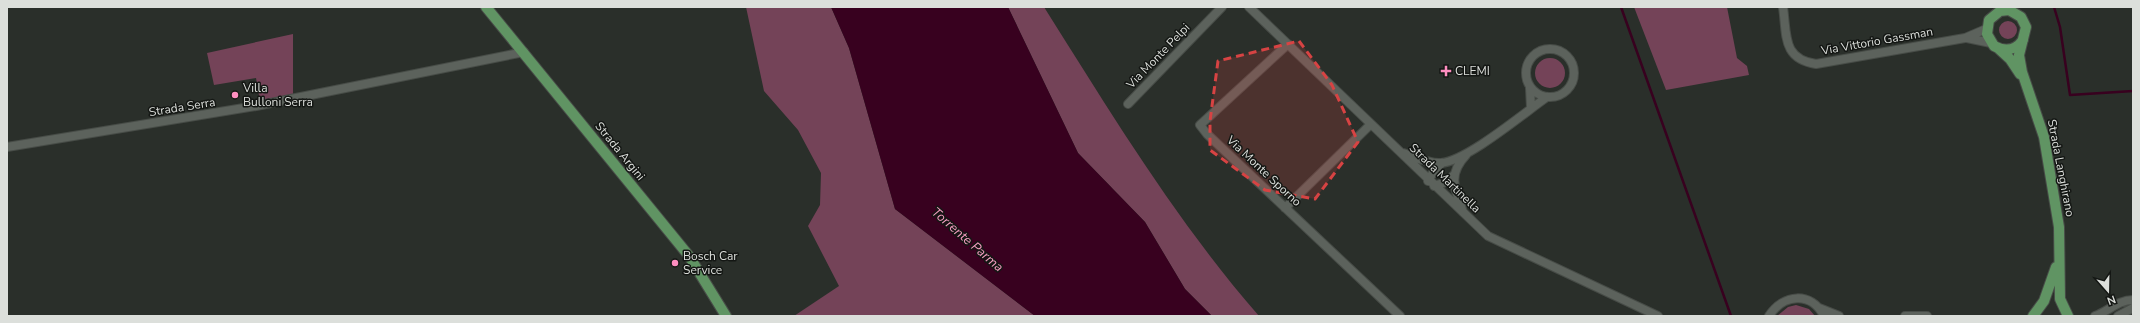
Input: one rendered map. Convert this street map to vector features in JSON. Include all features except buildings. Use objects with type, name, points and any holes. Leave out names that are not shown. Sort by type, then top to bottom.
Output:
[{"type":"main road","name":"Strada Argini","points":[[486,7],[689,256],[726,316]]},
{"type":"main road","name":"Strada Langhirano","points":[[2023,7],[2026,34],[2019,55],[2028,90],[2044,137],[2059,227],[2060,299],[2068,316]]},
{"type":"main road","points":[[1986,29],[1989,20],[1996,13],[2004,10],[2014,9],[2024,21]]},
{"type":"main road","name":"Strada Langhirano","points":[[1986,29],[1995,46],[2015,66],[2028,90]]},
{"type":"main road","points":[[1995,46],[2010,50],[2020,44],[2023,40]]},
{"type":"main road","name":"Strada Langhirano","points":[[2033,316],[2044,301],[2060,252]]},
{"type":"street","name":"Via Monte Pelpi","points":[[1128,104],[1222,7]]},
{"type":"street","name":"Strada Martinella","points":[[1249,7],[1402,153],[1431,184],[1488,236],[1656,316]]},
{"type":"street","name":"Via Vittorio Gassman","points":[[1783,7],[1788,49],[1794,57],[1804,62],[1816,64],[1965,38],[1986,29]]},
{"type":"street","name":"Via Vittorio Gassman","points":[[1965,38],[1995,46]]},
{"type":"street","name":"Via Monte Sporno","points":[[1288,44],[1200,125],[1285,208],[1400,316]]},
{"type":"street","points":[[1464,215],[1457,196],[1454,176],[1457,164],[1468,153],[1504,129],[1547,97],[1563,93],[1572,81],[1573,67],[1570,59],[1562,52],[1547,49],[1539,51],[1531,58],[1525,72],[1530,88],[1531,108]]},
{"type":"street","name":"Strada Serra","points":[[7,146],[256,106],[524,52]]},
{"type":"street","points":[[1530,88],[1547,97]]},
{"type":"street","points":[[1285,208],[1371,124]]},
{"type":"street","points":[[1402,153],[1426,161],[1442,163]]},
{"type":"street","points":[[1454,176],[1446,182],[1431,184],[1434,171],[1442,163],[1468,153]]},
{"type":"street","points":[[1769,316],[1774,308],[1782,302],[1792,299],[1801,299],[1811,302],[1824,316]]},
{"type":"street","points":[[2095,316],[2104,313],[2117,304],[2133,300]]},
{"type":"street","points":[[1818,308],[1839,316]]},
{"type":"street","points":[[2118,316],[2133,308]]},
{"type":"street","points":[[2129,316],[2133,311]]},
{"type":"street","points":[[1905,316],[1927,316]]},
{"type":"highlighted area","points":[[1299,41],[1332,85],[1358,142],[1315,199],[1265,190],[1210,150],[1210,121],[1218,61]]},
{"type":"shaded area","points":[[746,7],[831,7],[849,48],[895,209],[1035,316],[794,316],[839,286],[808,226],[820,205],[821,173],[798,130],[764,91]]},
{"type":"shaded area","points":[[1008,7],[1044,7],[1172,204],[1200,243],[1259,316],[1212,316],[1185,289],[1145,222],[1078,153]]},
{"type":"shaded area","points":[[1634,7],[1727,7],[1737,58],[1747,66],[1749,75],[1666,90]]},
{"type":"shaded area","points":[[2004,21],[2012,21],[2017,26],[2015,37],[2012,39],[2004,39],[1999,34],[1999,26]]},
{"type":"shaded area","points":[[293,34],[293,94],[260,101],[256,78],[214,85],[207,53]]},
{"type":"shaded area","points":[[1550,58],[1561,62],[1565,73],[1561,84],[1550,88],[1539,84],[1535,73],[1539,62]]},
{"type":"shaded area","points":[[1796,305],[1809,309],[1815,316],[1777,316],[1788,307]]},
{"type":"water","name":"Torrente Parma","points":[[831,7],[1008,7],[1078,153],[1145,222],[1185,289],[1212,316],[1035,316],[895,209],[849,48]]},
{"type":"waterway","points":[[1621,7],[1731,316]]},
{"type":"waterway","points":[[2054,7],[2060,27],[2070,95],[2133,91]]},
{"type":"place","name":"CLEMI","points":[[1446,71]]},
{"type":"place","name":"Villa Bulloni Serra","points":[[235,95]]},
{"type":"place","name":"Bosch Car Service","points":[[675,263]]}]
